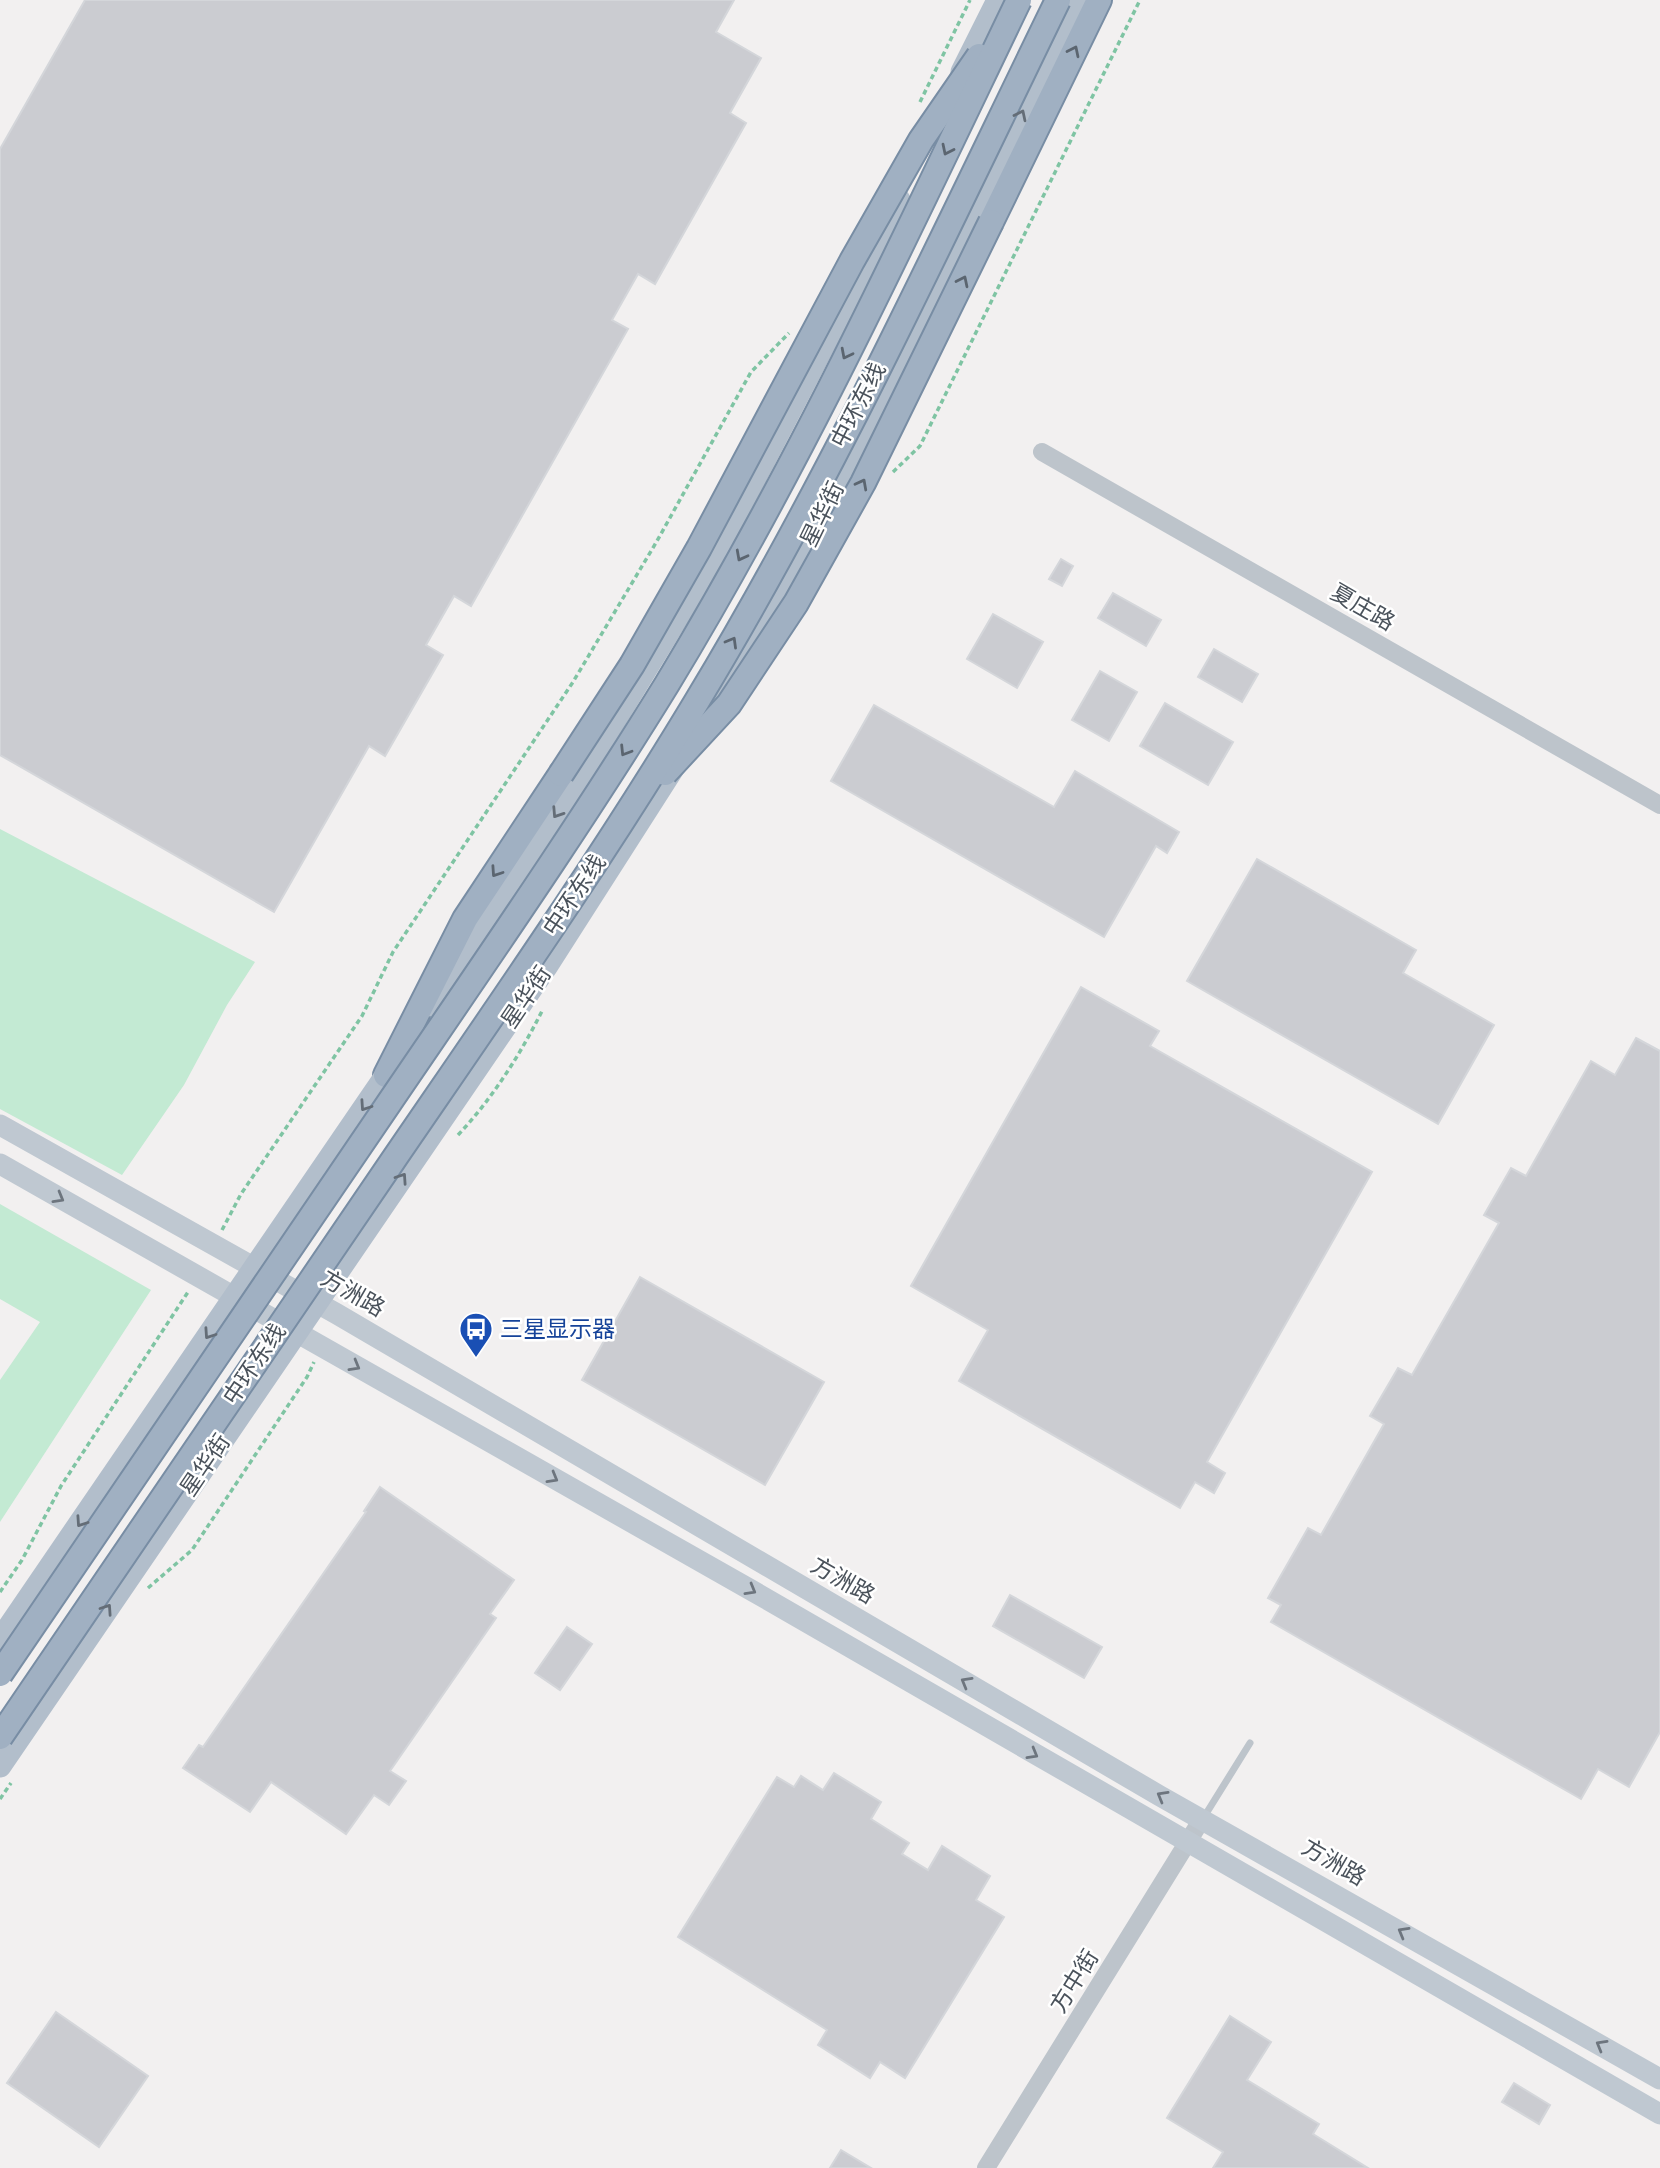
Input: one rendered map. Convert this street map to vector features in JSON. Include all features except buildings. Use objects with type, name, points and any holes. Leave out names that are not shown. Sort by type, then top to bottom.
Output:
[{"type":"highway","points":[[386,1076],[465,919],[632,665],[699,548],[852,261],[921,140],[1018,0]]},
{"type":"highway","name":"中环东线","points":[[0,1674],[507,929],[595,798],[667,683],[734,570],[886,278],[1018,0]]},
{"type":"highway","name":"中环东线","points":[[1,1737],[533,957],[625,818],[697,701],[808,506],[1058,0]]},
{"type":"highway","points":[[625,818],[729,704],[796,603],[863,483],[1099,0]]},
{"type":"main road","points":[[0,1640],[386,1076],[576,784],[714,557],[866,265],[998,0]]},
{"type":"main road","name":"星华街","points":[[0,1766],[546,967],[781,597],[1078,0]]},
{"type":"main road","name":"方洲路","points":[[0,1125],[316,1302],[1202,1819],[1660,2079]]},
{"type":"main road","points":[[0,1164],[751,1590],[1660,2114]]},
{"type":"street","name":"夏庄路","points":[[1042,452],[1660,805]]},
{"type":"street","name":"方中街","points":[[986,2168],[1202,1819]]},
{"type":"lane","points":[[1202,1819],[1250,1743]]},
{"type":"path","points":[[916,109],[970,0]]},
{"type":"path","points":[[214,1245],[241,1194],[362,1016],[393,952],[573,682],[657,541],[751,372],[794,327]]},
{"type":"path","points":[[0,1592],[22,1560],[61,1486],[197,1276]]},
{"type":"green space","points":[[0,829],[255,962],[227,1005],[184,1085],[122,1175],[0,1109]]},
{"type":"green space","points":[[0,1204],[151,1290],[0,1522],[0,1380],[40,1322],[0,1299]]},
{"type":"place","name":"三星显示器","points":[[476,1359]]}]
